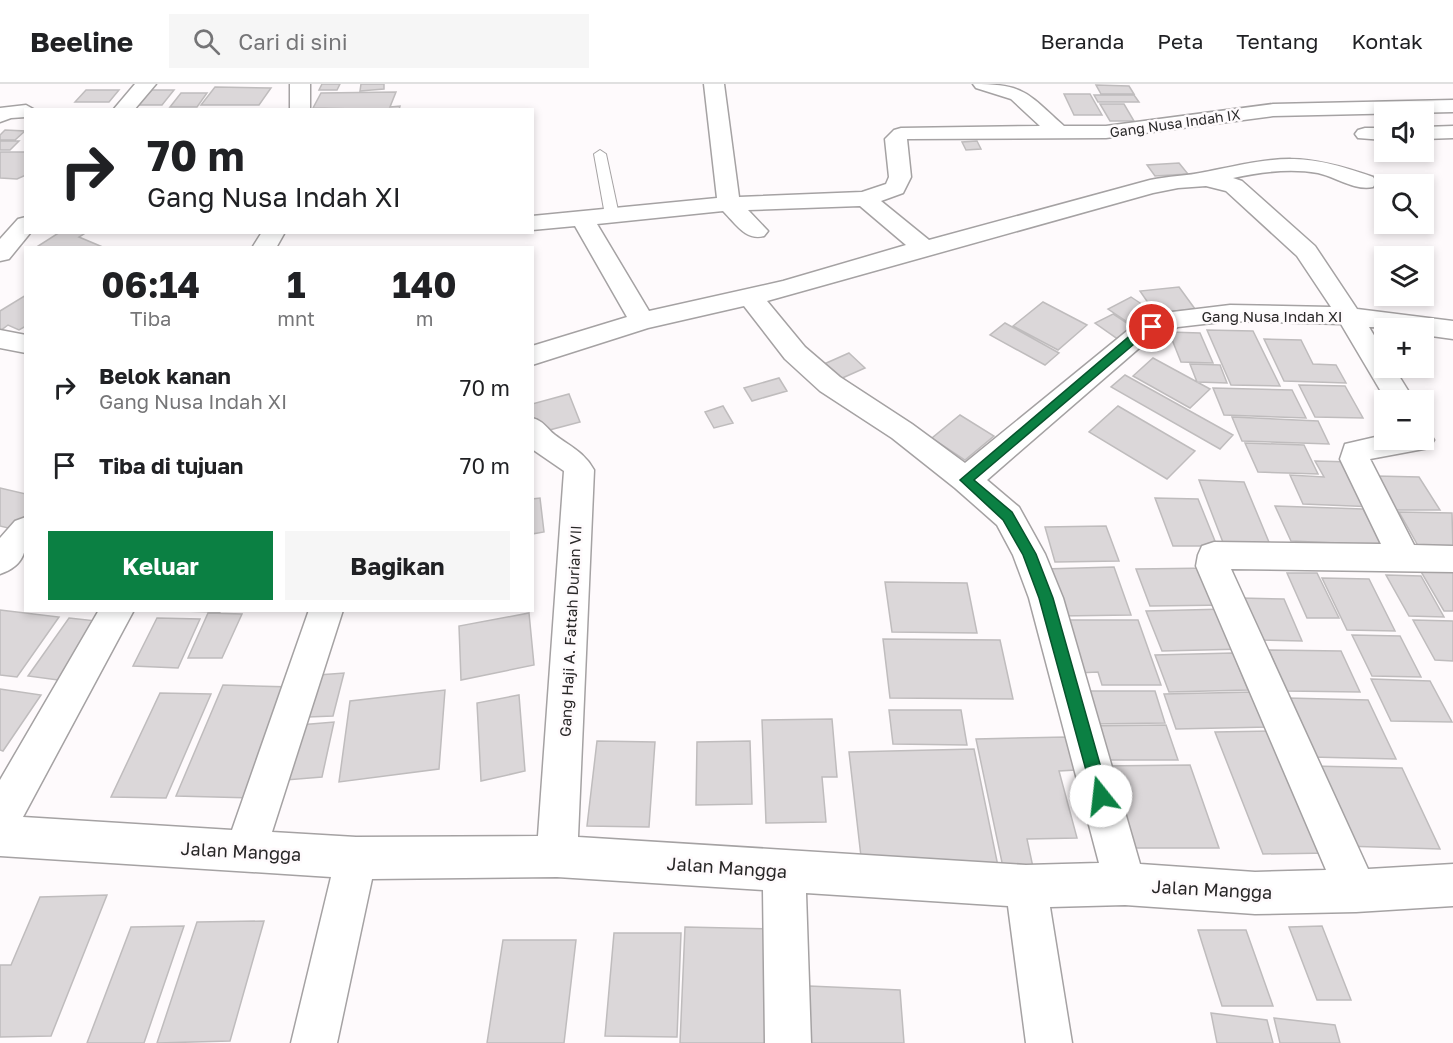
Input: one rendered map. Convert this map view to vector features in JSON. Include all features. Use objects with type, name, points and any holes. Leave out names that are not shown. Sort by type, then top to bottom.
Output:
[{"type":"street","points":[[125,108],[146,84]]},
{"type":"street","points":[[300,84],[300,108]]},
{"type":"street","points":[[714,84],[729,204],[756,231]]},
{"type":"street","points":[[983,84],[1018,95],[1058,132]]},
{"type":"street","name":"Gang Nusa Indah IX","points":[[865,199],[896,188],[900,177],[895,139],[897,136],[909,133],[1106,132],[1273,110],[1453,106]]},
{"type":"street","points":[[0,116],[7,112],[24,111]]},
{"type":"street","points":[[1434,133],[1453,132]]},
{"type":"street","points":[[534,355],[642,321],[750,297],[924,248],[944,245],[1037,216],[1161,184],[1206,179],[1232,171],[1311,166],[1365,182]]},
{"type":"street","points":[[1206,179],[1234,186],[1306,251],[1325,277],[1394,390]]},
{"type":"street","points":[[534,223],[729,204],[865,199],[924,248]]},
{"type":"street","points":[[583,219],[642,321]]},
{"type":"street","points":[[0,254],[24,226]]},
{"type":"street","points":[[750,297],[795,353],[830,384],[902,431],[966,480],[1008,516],[1029,554],[1046,598],[1125,884]]},
{"type":"street","name":"Gang Nusa Indah XI","points":[[966,480],[1136,337],[1152,327],[1173,319],[1230,313],[1347,316],[1453,330]]},
{"type":"street","points":[[0,339],[24,344]]},
{"type":"street","name":"Gang Haji A. Fattah Durian VII","points":[[534,431],[539,438],[575,462],[579,470],[558,856]]},
{"type":"street","points":[[1374,447],[1356,452],[1355,459],[1405,559]]},
{"type":"street","points":[[0,561],[24,532]]},
{"type":"street","points":[[1356,891],[1213,566],[1214,555],[1453,559]]},
{"type":"street","points":[[0,819],[116,612]]},
{"type":"street","points":[[245,852],[325,612]]},
{"type":"street","name":"Jalan Mangga","points":[[0,836],[356,858],[558,856],[1026,886],[1125,884],[1255,893],[1356,891],[1453,885]]},
{"type":"street","points":[[314,1043],[356,858]]},
{"type":"street","points":[[784,870],[788,1043]]},
{"type":"street","points":[[1026,886],[1049,1043]]},
{"type":"lane","points":[[600,154],[612,214]]},
{"type":"building","points":[[322,84],[340,84],[337,90],[319,90]]},
{"type":"building","points":[[361,84],[384,84],[384,89],[360,91]]},
{"type":"building","points":[[1096,85],[1129,86],[1134,94],[1101,94]]},
{"type":"building","points":[[215,87],[271,88],[259,105],[201,105]]},
{"type":"building","points":[[86,90],[119,90],[109,102],[75,102]]},
{"type":"building","points":[[145,90],[174,90],[162,105],[132,105]]},
{"type":"building","points":[[396,92],[390,107],[400,106],[400,108],[313,108],[321,93]]},
{"type":"building","points":[[181,93],[207,93],[197,107],[170,107]]},
{"type":"building","points":[[1064,94],[1090,94],[1102,115],[1074,115]]},
{"type":"building","points":[[1094,95],[1134,95],[1139,102],[1098,102]]},
{"type":"building","points":[[1100,104],[1124,104],[1134,121],[1110,121]]},
{"type":"building","points":[[5,130],[24,131],[15,140],[0,140],[0,135]]},
{"type":"building","points":[[0,141],[19,141],[10,150],[0,150]]},
{"type":"building","points":[[977,141],[981,149],[966,150],[962,142]]},
{"type":"building","points":[[0,152],[24,152],[24,176],[17,179],[0,178]]},
{"type":"building","points":[[1179,163],[1188,174],[1155,176],[1147,165]]},
{"type":"building","points":[[57,234],[84,234],[79,237],[100,246],[38,246]]},
{"type":"building","points":[[1179,287],[1195,309],[1155,313],[1140,291]]},
{"type":"building","points":[[24,296],[24,327],[19,330],[8,325],[0,331],[0,311]]},
{"type":"building","points":[[1131,297],[1161,317],[1138,329],[1108,309]]},
{"type":"building","points":[[1043,302],[1087,325],[1058,350],[1013,326]]},
{"type":"building","points":[[1113,314],[1140,332],[1122,342],[1095,323]]},
{"type":"building","points":[[1005,323],[1059,353],[1045,365],[990,335]]},
{"type":"building","points":[[1207,330],[1253,331],[1280,386],[1231,385]]},
{"type":"building","points":[[1169,332],[1200,333],[1213,363],[1181,362]]},
{"type":"building","points":[[1264,339],[1301,340],[1313,364],[1336,365],[1346,383],[1284,381]]},
{"type":"building","points":[[849,353],[865,368],[831,383],[815,368]]},
{"type":"building","points":[[1153,358],[1210,389],[1190,408],[1133,376]]},
{"type":"building","points":[[1190,364],[1220,365],[1227,383],[1197,382]]},
{"type":"building","points":[[1125,375],[1233,435],[1220,449],[1111,387]]},
{"type":"building","points":[[779,378],[787,391],[752,401],[744,388]]},
{"type":"building","points":[[1299,385],[1345,386],[1363,418],[1315,417]]},
{"type":"building","points":[[1213,388],[1292,390],[1306,418],[1224,415]]},
{"type":"building","points":[[569,394],[580,422],[538,433],[534,424],[534,403]]},
{"type":"building","points":[[723,406],[733,423],[714,428],[705,412]]},
{"type":"building","points":[[1118,406],[1195,451],[1167,479],[1089,432]]},
{"type":"building","points":[[960,415],[994,436],[965,460],[932,438]]},
{"type":"building","points":[[1232,417],[1318,421],[1329,444],[1242,441]]},
{"type":"building","points":[[1245,443],[1304,445],[1318,474],[1258,472]]},
{"type":"building","points":[[1315,461],[1352,462],[1376,507],[1303,504],[1290,475],[1324,477]]},
{"type":"building","points":[[1376,476],[1419,477],[1440,510],[1396,510]]},
{"type":"building","points":[[1199,480],[1244,482],[1271,547],[1224,545]]},
{"type":"building","points":[[0,488],[24,494],[24,517],[12,529],[0,526]]},
{"type":"building","points":[[540,498],[544,532],[534,534],[534,499]]},
{"type":"building","points":[[1155,498],[1198,499],[1217,546],[1173,546]]},
{"type":"building","points":[[1275,506],[1363,509],[1382,545],[1291,541]]},
{"type":"building","points":[[1399,512],[1452,513],[1453,552],[1421,551]]},
{"type":"building","points":[[1106,526],[1119,561],[1055,562],[1045,527]]},
{"type":"building","points":[[1114,567],[1131,615],[1059,616],[1044,569]]},
{"type":"building","points":[[1213,568],[1229,605],[1150,606],[1136,569]]},
{"type":"building","points":[[1420,570],[1453,571],[1453,611],[1444,611]]},
{"type":"building","points":[[1287,573],[1317,573],[1339,618],[1307,618]]},
{"type":"building","points":[[1386,575],[1421,576],[1444,617],[1409,616]]},
{"type":"building","points":[[1322,578],[1369,579],[1395,631],[1347,630]]},
{"type":"building","points":[[885,582],[967,583],[977,633],[892,632]]},
{"type":"building","points":[[1240,598],[1284,599],[1302,641],[1257,640]]},
{"type":"building","points":[[1226,609],[1244,649],[1162,651],[1146,611]]},
{"type":"building","points":[[0,610],[59,617],[17,677],[0,675]]},
{"type":"building","points":[[208,613],[242,614],[222,658],[188,658]]},
{"type":"building","points":[[529,613],[534,665],[461,680],[459,626]]},
{"type":"building","points":[[69,618],[97,621],[58,680],[28,676]]},
{"type":"building","points":[[157,618],[200,619],[178,668],[133,666]]},
{"type":"building","points":[[1062,620],[1138,620],[1161,685],[1102,685],[1098,672],[1077,673]]},
{"type":"building","points":[[1413,620],[1453,621],[1453,661],[1435,660]]},
{"type":"building","points":[[1352,635],[1400,636],[1421,677],[1372,676]]},
{"type":"building","points":[[883,639],[1000,640],[1013,699],[890,698]]},
{"type":"building","points":[[1269,650],[1341,651],[1360,692],[1286,691]]},
{"type":"building","points":[[1233,653],[1248,690],[1169,692],[1155,655]]},
{"type":"building","points":[[344,673],[333,716],[308,717],[318,675]]},
{"type":"building","points":[[1371,679],[1430,681],[1452,722],[1391,721]]},
{"type":"building","points":[[223,685],[293,687],[253,798],[176,796]]},
{"type":"building","points":[[0,689],[41,695],[3,751],[0,750]]},
{"type":"building","points":[[445,690],[439,769],[339,782],[350,701]]},
{"type":"building","points":[[1081,691],[1155,691],[1165,723],[1090,724]]},
{"type":"building","points":[[1253,692],[1268,727],[1176,729],[1164,694]]},
{"type":"building","points":[[160,693],[211,694],[166,798],[111,797]]},
{"type":"building","points":[[519,695],[525,771],[481,781],[477,703]]},
{"type":"building","points":[[1287,698],[1368,700],[1396,759],[1311,757]]},
{"type":"building","points":[[889,710],[961,710],[967,745],[893,744]]},
{"type":"building","points":[[832,719],[837,777],[822,777],[826,822],[766,823],[762,720]]},
{"type":"building","points":[[334,722],[322,777],[286,780],[299,725]]},
{"type":"building","points":[[1166,725],[1178,760],[1094,760],[1084,726]]},
{"type":"building","points":[[1274,731],[1328,853],[1263,854],[1215,732]]},
{"type":"building","points":[[1067,737],[1076,770],[1059,771],[1077,838],[1027,839],[1034,872],[1004,872],[976,739]]},
{"type":"building","points":[[597,741],[655,742],[649,827],[587,826]]},
{"type":"building","points":[[750,741],[752,804],[696,805],[697,742]]},
{"type":"building","points":[[974,749],[999,871],[863,874],[849,752]]},
{"type":"building","points":[[1190,765],[1219,848],[1124,848],[1101,766]]},
{"type":"building","points":[[1311,766],[1402,768],[1440,849],[1343,846]]},
{"type":"building","points":[[107,895],[51,1036],[0,1037],[0,965],[11,965],[40,897]]},
{"type":"building","points":[[264,921],[230,1041],[157,1043],[197,922]]},
{"type":"building","points":[[184,926],[144,1043],[87,1043],[131,927]]},
{"type":"building","points":[[1322,926],[1351,1000],[1317,1000],[1289,927]]},
{"type":"building","points":[[685,927],[776,929],[779,1043],[680,1043]]},
{"type":"building","points":[[1198,930],[1246,930],[1273,1006],[1222,1006]]},
{"type":"building","points":[[614,933],[681,933],[677,1037],[605,1036]]},
{"type":"building","points":[[503,940],[576,940],[564,1043],[487,1043]]},
{"type":"building","points":[[809,986],[900,990],[904,1043],[810,1043]]},
{"type":"building","points":[[1211,1013],[1267,1020],[1273,1043],[1217,1043]]},
{"type":"building","points":[[1274,1018],[1335,1025],[1340,1043],[1280,1043]]},
{"type":"route","points":[[1101,796],[1046,598],[1029,554],[1008,516],[966,480],[1136,337],[1152,327]]}]
